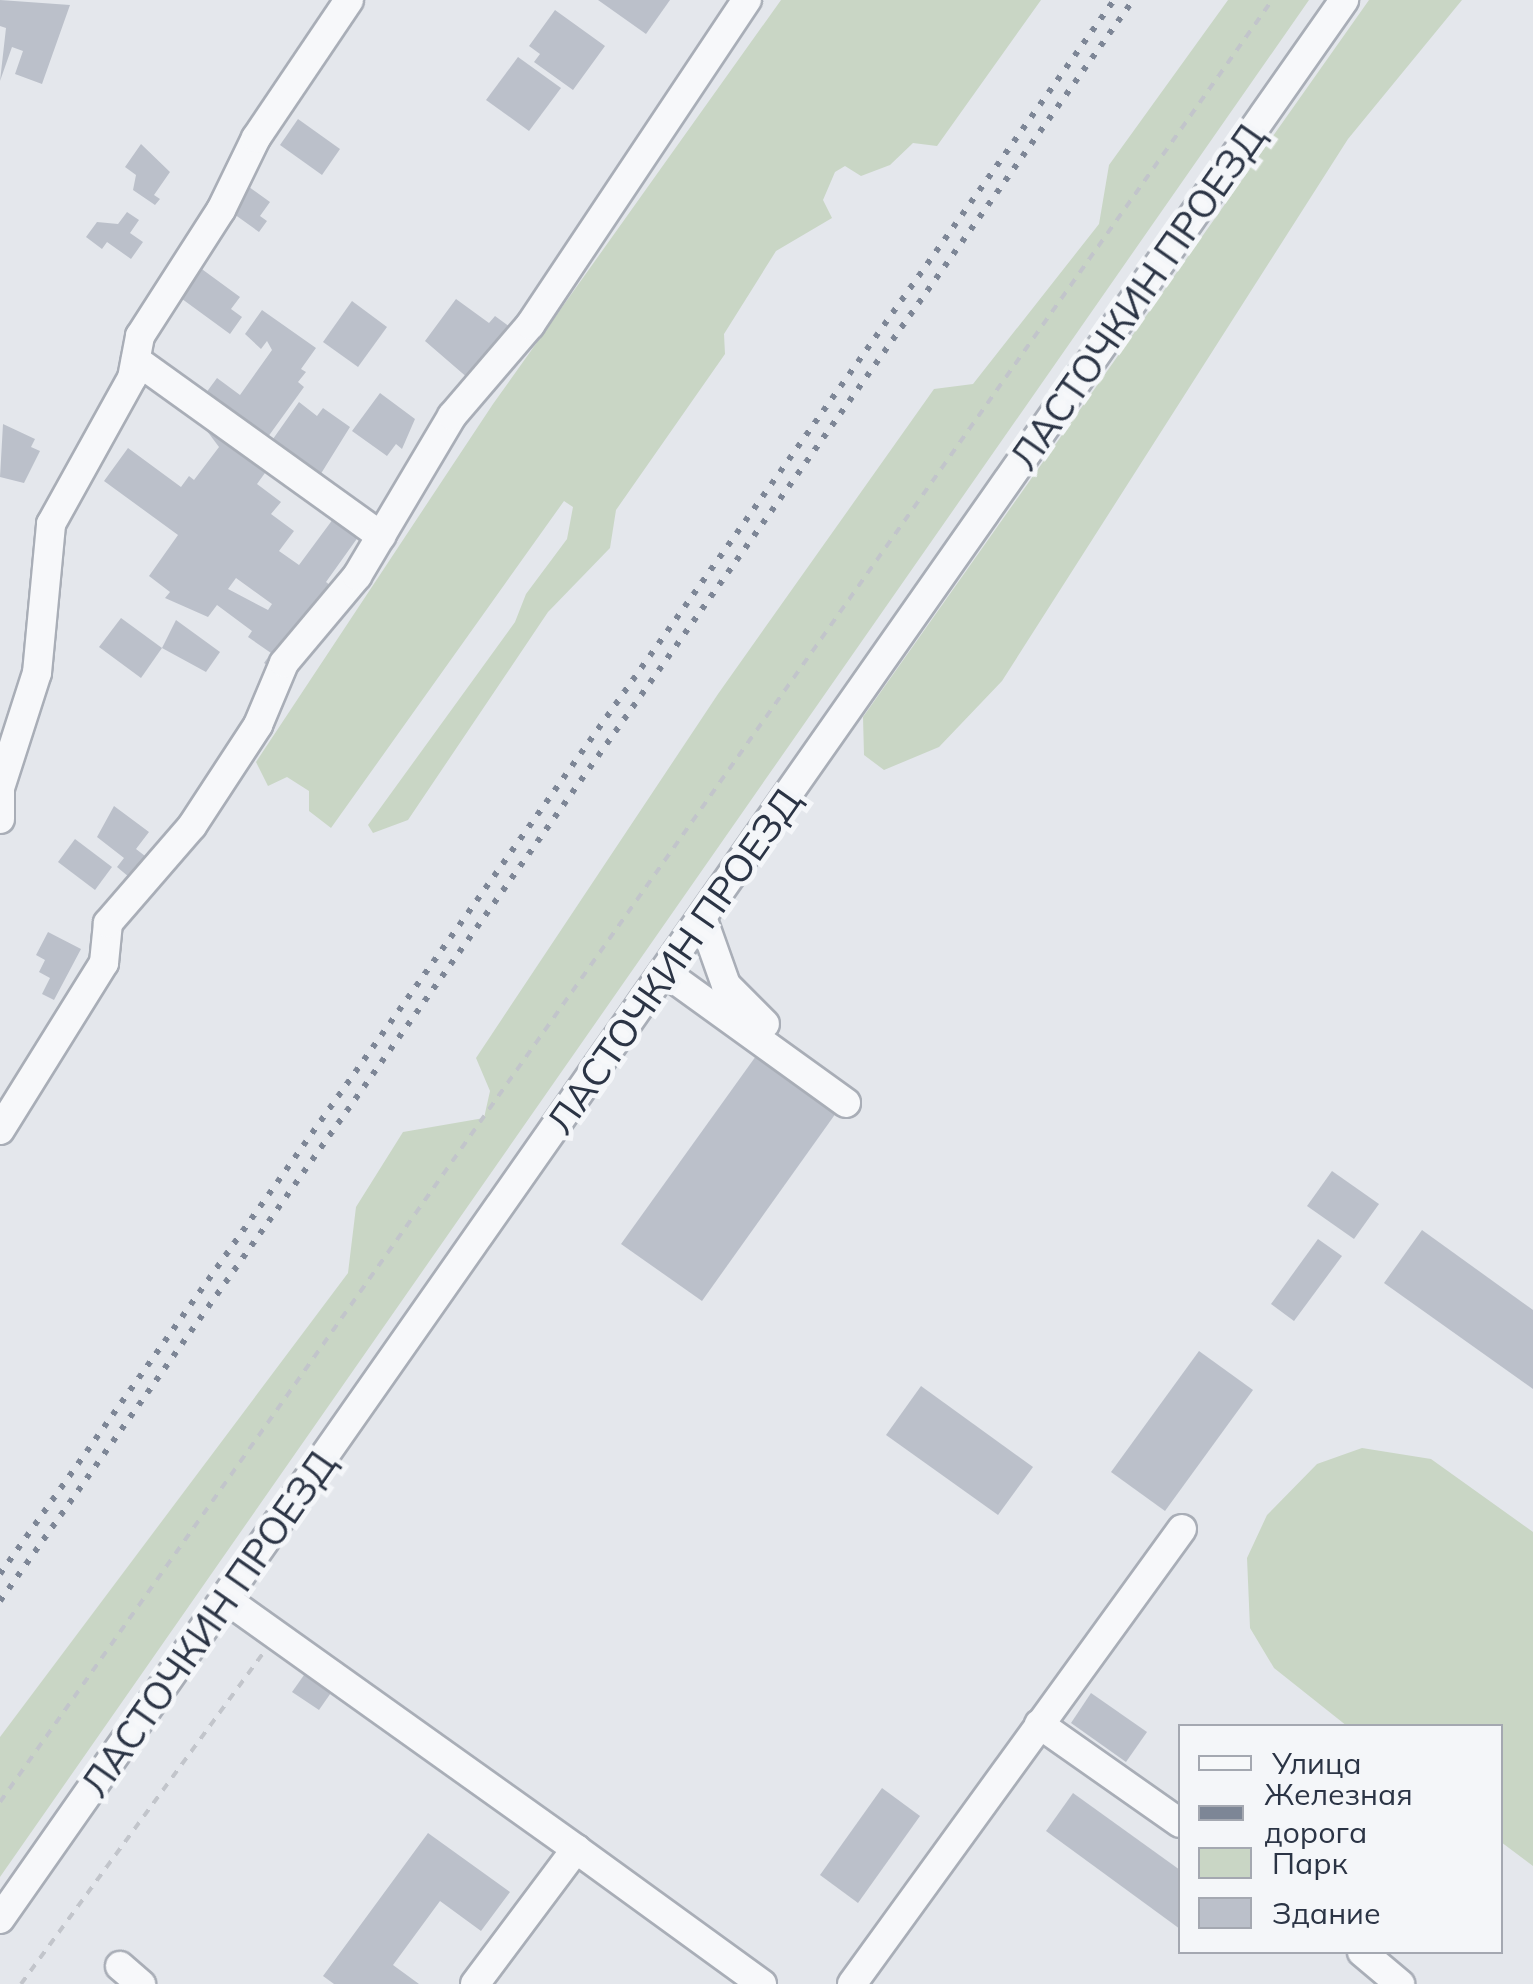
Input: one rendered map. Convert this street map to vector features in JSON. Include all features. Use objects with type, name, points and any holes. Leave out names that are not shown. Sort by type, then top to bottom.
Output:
[{"type":"street","points":[[0,819],[0,789],[37,674],[51,524],[132,378],[140,336],[221,210],[256,138],[349,0]]},
{"type":"street","points":[[0,1130],[104,963],[108,923],[192,826],[258,725],[284,663],[337,603],[452,416],[530,325],[747,0]]},
{"type":"street","name":"ЛАСТОЧКИН ПРОЕЗД","points":[[0,1918],[666,974],[1344,0]]},
{"type":"street","points":[[136,360],[381,536]]},
{"type":"street","points":[[703,920],[726,985],[770,1028]]},
{"type":"street","points":[[666,974],[846,1103]]},
{"type":"street","points":[[707,1004],[720,1025],[755,1052]]},
{"type":"street","points":[[852,1984],[1182,1528]]},
{"type":"street","points":[[227,1600],[762,1984]]},
{"type":"street","points":[[1039,1724],[1178,1823]]},
{"type":"street","points":[[475,1984],[576,1849]]},
{"type":"street","points":[[1364,1954],[1400,1984]]},
{"type":"path","points":[[0,1802],[1272,0]]},
{"type":"path","points":[[20,1984],[276,1635]]},
{"type":"green space","points":[[781,0],[1041,0],[937,146],[913,143],[890,165],[861,176],[845,166],[835,172],[823,200],[832,218],[776,251],[724,334],[725,354],[616,510],[610,548],[548,612],[408,820],[373,833],[368,825],[515,622],[526,594],[567,539],[573,507],[564,501],[331,828],[309,811],[309,791],[287,777],[268,786],[256,762],[493,404]]},
{"type":"green space","points":[[1228,0],[1309,0],[0,1877],[0,1737],[348,1273],[356,1207],[403,1132],[484,1118],[490,1091],[476,1058],[718,694],[934,389],[973,384],[1099,224],[1109,165]]},
{"type":"green space","points":[[1369,0],[1462,0],[1348,139],[1002,681],[939,747],[884,770],[864,755],[863,717]]},
{"type":"green space","points":[[1362,1448],[1431,1459],[1533,1532],[1533,1866],[1503,1844],[1503,1724],[1344,1724],[1274,1668],[1250,1628],[1247,1558],[1267,1515],[1317,1464]]},
{"type":"building","points":[[0,0],[70,5],[42,84],[15,74],[23,51],[12,47],[0,81],[6,28],[0,26]]},
{"type":"building","points":[[598,0],[670,0],[646,34]]},
{"type":"building","points":[[555,10],[605,46],[573,90],[534,62],[540,54],[529,46]]},
{"type":"building","points":[[518,57],[561,88],[529,131],[486,100]]},
{"type":"building","points":[[298,119],[340,149],[322,175],[280,145]]},
{"type":"building","points":[[141,144],[170,172],[154,195],[160,199],[155,205],[133,190],[136,175],[125,167]]},
{"type":"building","points":[[245,184],[270,202],[260,216],[267,221],[259,232],[227,209]]},
{"type":"building","points":[[127,212],[139,220],[130,233],[143,242],[131,259],[107,242],[102,249],[86,237],[97,222],[118,224]]},
{"type":"building","points":[[199,267],[240,297],[231,309],[242,317],[230,334],[178,296]]},
{"type":"building","points":[[456,299],[489,323],[495,316],[518,333],[469,379],[425,341]]},
{"type":"building","points":[[352,301],[387,327],[358,367],[323,342]]},
{"type":"building","points":[[262,310],[316,348],[301,369],[306,372],[298,382],[304,387],[265,441],[203,397],[217,378],[240,395],[272,350],[267,341],[261,349],[245,334]]},
{"type":"building","points":[[380,393],[415,419],[402,449],[396,444],[387,456],[352,431]]},
{"type":"building","points":[[299,402],[317,416],[323,408],[350,427],[317,480],[307,472],[311,466],[273,439]]},
{"type":"building","points":[[208,421],[270,466],[257,484],[281,502],[271,514],[294,531],[279,551],[299,565],[336,515],[361,533],[326,582],[334,588],[270,667],[264,663],[271,653],[248,637],[252,631],[217,605],[208,617],[165,598],[170,592],[149,576],[178,535],[104,481],[128,448],[181,487],[189,476],[194,480],[219,447],[204,427]],"holes":[[[236,578],[272,604],[268,610],[228,589]]]},
{"type":"building","points":[[3,424],[35,439],[31,447],[40,451],[24,483],[0,477]]},
{"type":"building","points":[[121,618],[162,648],[141,678],[99,647]]},
{"type":"building","points":[[176,620],[220,652],[206,672],[162,648]]},
{"type":"building","points":[[114,806],[149,832],[136,849],[145,856],[129,877],[117,867],[124,858],[97,837]]},
{"type":"building","points":[[75,839],[112,867],[95,890],[58,862]]},
{"type":"building","points":[[48,932],[81,949],[54,1000],[42,994],[50,978],[39,972],[45,960],[36,955]]},
{"type":"building","points":[[761,1049],[841,1106],[702,1301],[621,1244]]},
{"type":"building","points":[[1332,1171],[1379,1204],[1354,1239],[1307,1206]]},
{"type":"building","points":[[1422,1230],[1533,1310],[1533,1389],[1384,1283]]},
{"type":"building","points":[[1318,1239],[1342,1256],[1294,1321],[1271,1304]]},
{"type":"building","points":[[1199,1351],[1253,1390],[1165,1511],[1111,1472]]},
{"type":"building","points":[[921,1386],[1033,1467],[998,1515],[886,1435]]},
{"type":"building","points":[[309,1668],[335,1687],[319,1710],[292,1692]]},
{"type":"building","points":[[1091,1693],[1147,1732],[1126,1762],[1071,1723]]},
{"type":"building","points":[[882,1788],[920,1816],[858,1903],[820,1875]]},
{"type":"building","points":[[1073,1793],[1178,1869],[1178,1928],[1046,1831]]},
{"type":"building","points":[[428,1833],[510,1892],[481,1931],[440,1901],[393,1965],[419,1984],[334,1984],[323,1976]]},
{"type":"railway","points":[[0,1574],[1114,0]]},
{"type":"railway","points":[[0,1601],[1133,0]]}]
